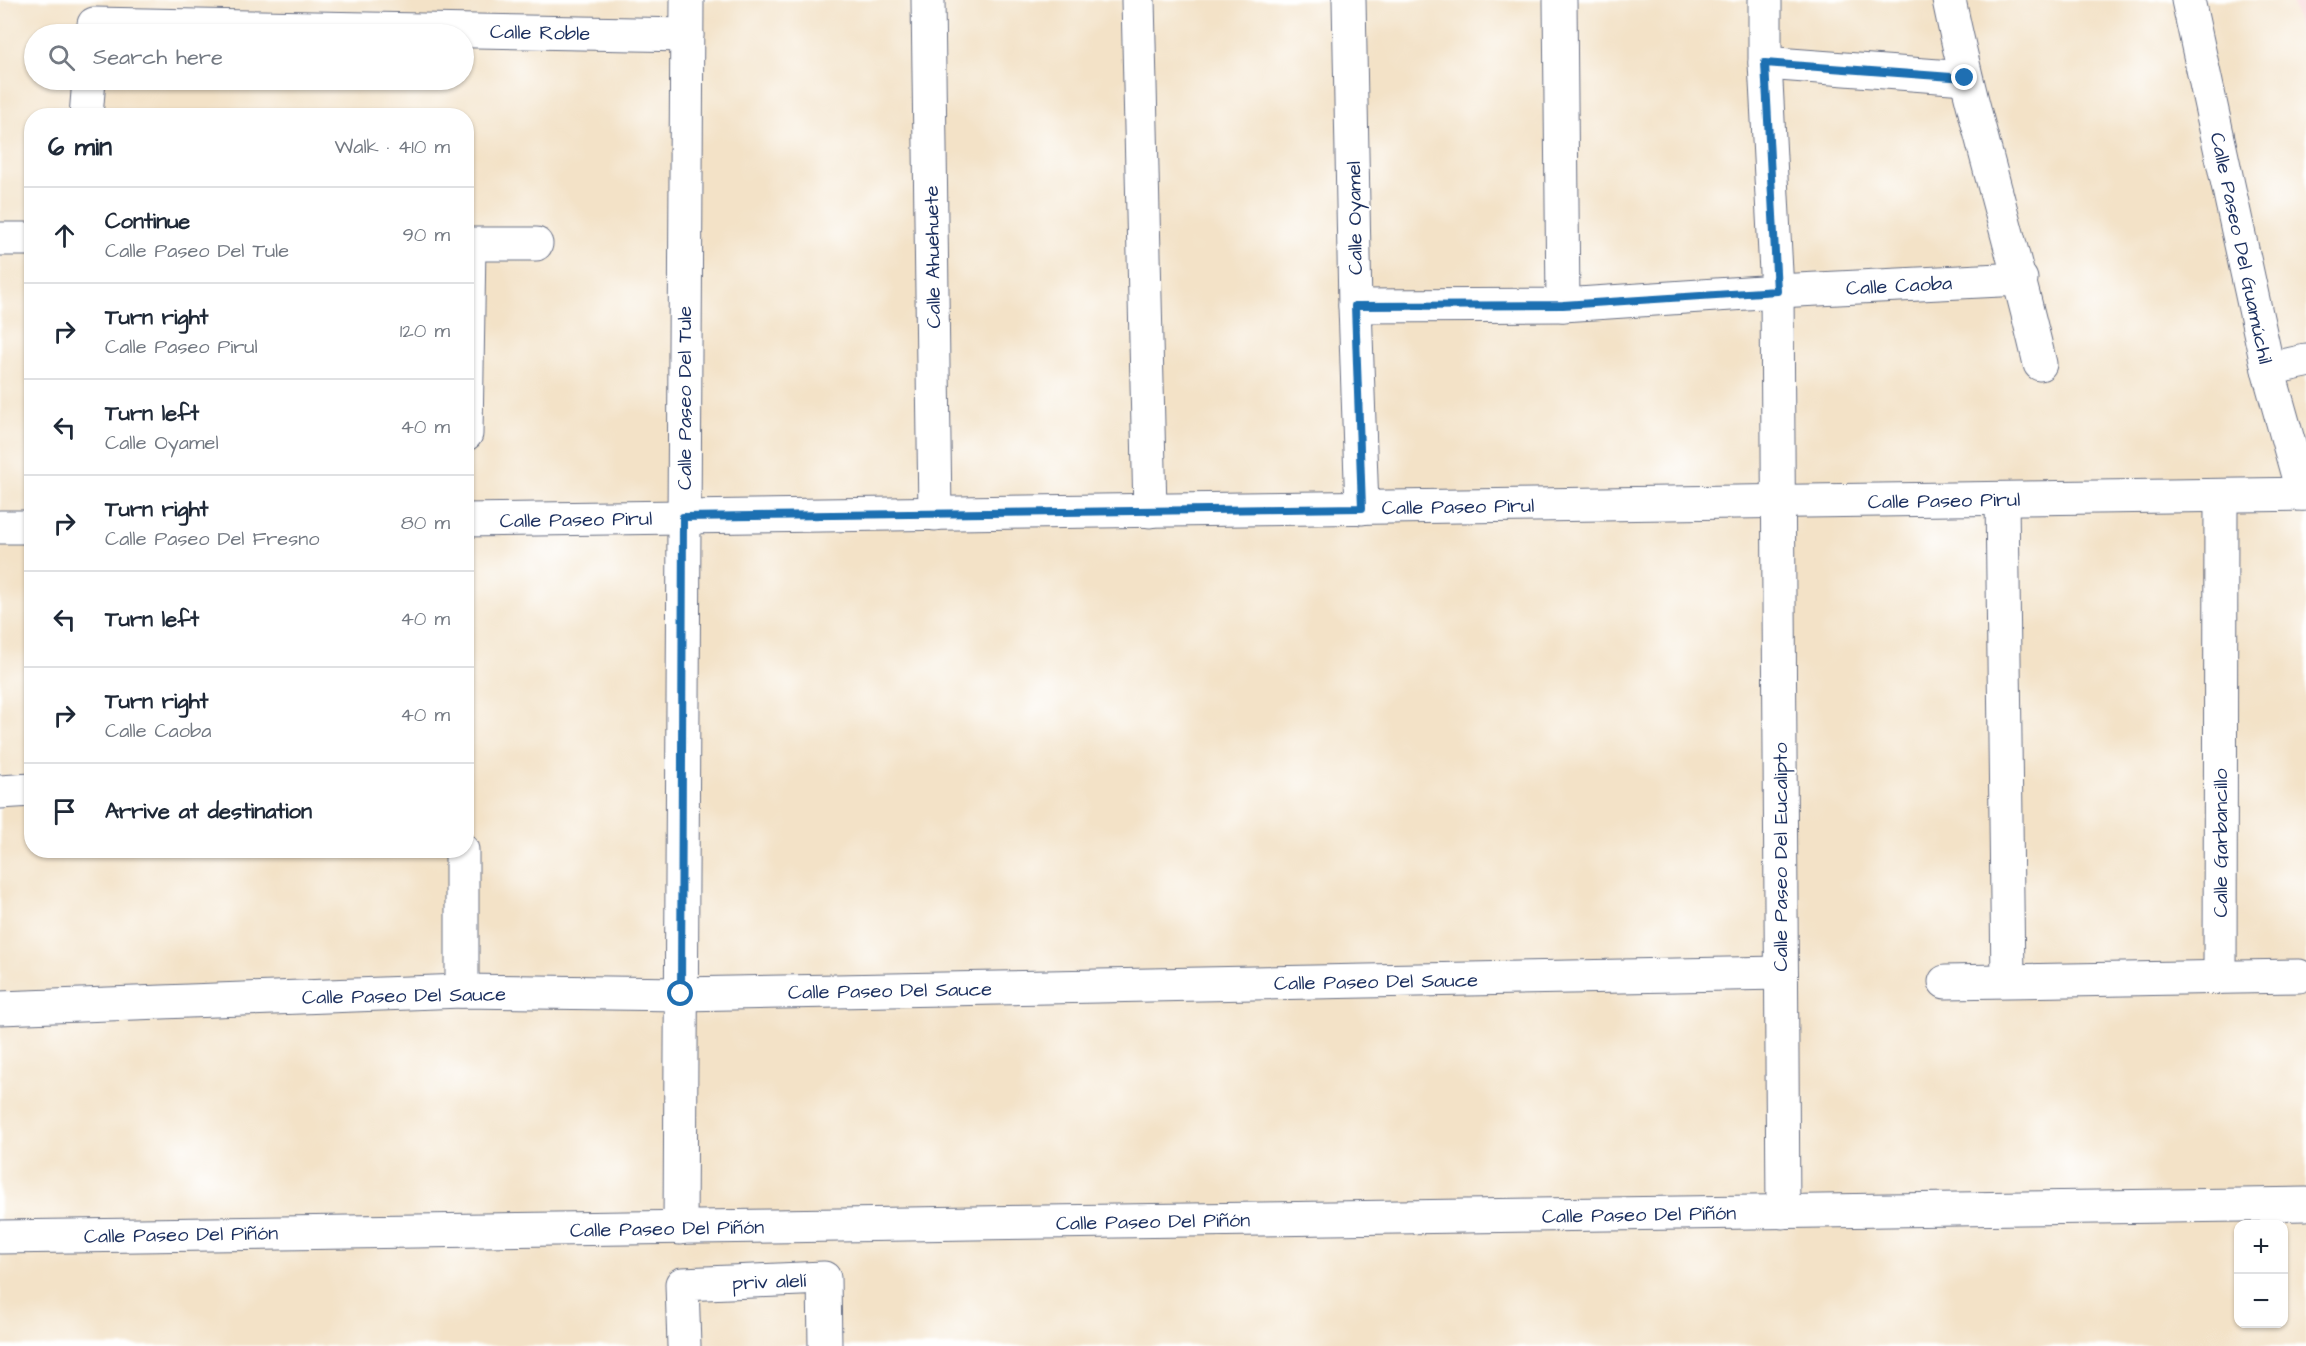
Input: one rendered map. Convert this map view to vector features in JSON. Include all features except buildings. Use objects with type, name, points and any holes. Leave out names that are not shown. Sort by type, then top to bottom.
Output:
[{"type":"street","name":"Calle Paseo Del Tule","points":[[680,1227],[687,0]]},
{"type":"street","name":"Calle Ahuehuete","points":[[928,0],[935,514]]},
{"type":"street","points":[[1138,0],[1150,511]]},
{"type":"street","name":"Calle Oyamel","points":[[1349,0],[1355,306],[1362,508]]},
{"type":"street","points":[[1560,0],[1563,305]]},
{"type":"street","name":"Calle Paseo Del Eucalipto","points":[[1765,0],[1765,63],[1777,291],[1783,1212]]},
{"type":"street","points":[[1949,0],[1965,78],[2021,279],[2040,364]]},
{"type":"street","name":"Calle Paseo Del Guamúchil","points":[[2188,0],[2268,369],[2304,494]]},
{"type":"street","name":"Calle Roble","points":[[94,19],[279,24]]},
{"type":"street","name":"Calle Roble","points":[[474,29],[687,35]]},
{"type":"street","points":[[1765,63],[1965,78]]},
{"type":"street","points":[[87,108],[88,90]]},
{"type":"street","points":[[0,239],[24,239]]},
{"type":"street","points":[[474,244],[536,244]]},
{"type":"street","name":"Calle Caoba","points":[[1355,306],[1563,305],[1777,291],[2021,279]]},
{"type":"street","points":[[2268,369],[2306,362]]},
{"type":"street","name":"Calle Paseo Pirul","points":[[474,520],[2304,494]]},
{"type":"street","name":"Calle Garbancillo","points":[[2220,977],[2221,496]]},
{"type":"street","points":[[2002,499],[2008,981]]},
{"type":"street","points":[[0,527],[24,527]]},
{"type":"street","points":[[0,792],[24,790]]},
{"type":"street","points":[[462,858],[462,991]]},
{"type":"street","name":"Calle Paseo Del Sauce","points":[[0,1008],[462,991],[681,994],[1781,973]]},
{"type":"street","points":[[1945,982],[2299,976]]},
{"type":"street","name":"Calle Paseo Del Piñón","points":[[0,1237],[2306,1204]]},
{"type":"street","name":"priv alelí","points":[[684,1346],[682,1284],[824,1278],[825,1346]]},
{"type":"shaded area","points":[[2292,0],[2306,0],[2306,59]]},
{"type":"route","points":[[681,994],[683,517],[1362,508],[1355,306],[1563,305],[1777,291],[1765,63],[1965,78]]}]
